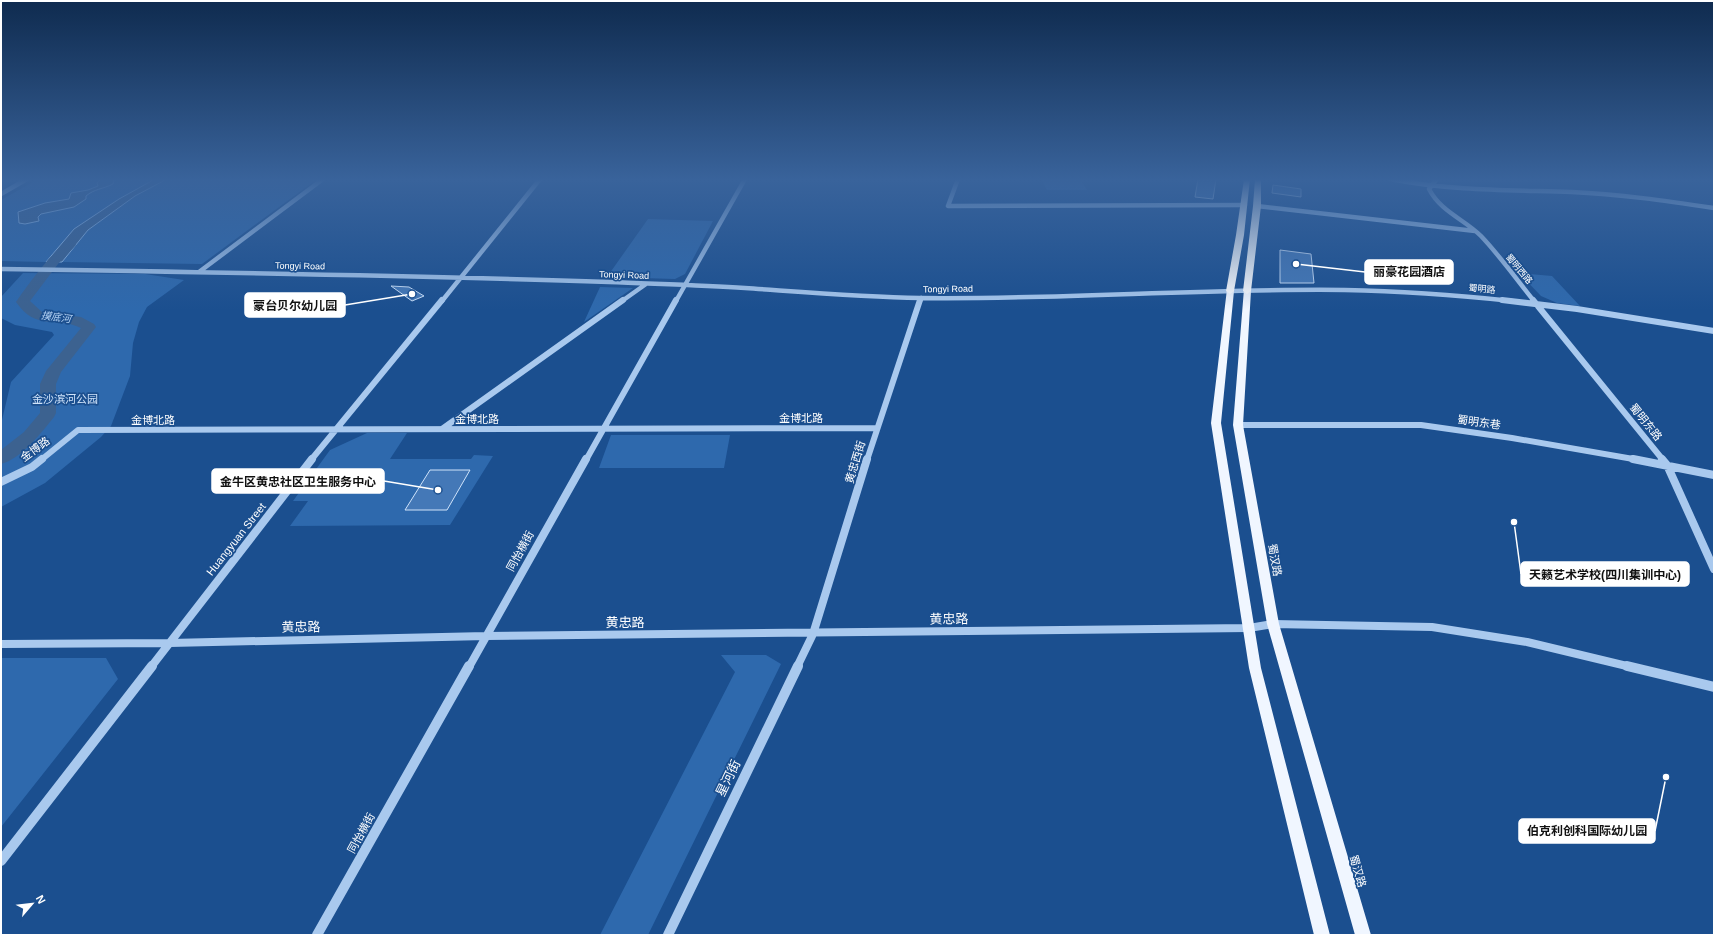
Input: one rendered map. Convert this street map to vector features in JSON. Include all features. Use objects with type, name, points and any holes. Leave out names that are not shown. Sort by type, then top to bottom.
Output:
[{"type":"highway","points":[[1230,291],[1242,223]]},
{"type":"highway","name":"蜀汉路","points":[[1247,291],[1255,223]]},
{"type":"main road","points":[[1230,291],[1216,423],[1255,668],[1322,935]]},
{"type":"main road","name":"蜀汉路","points":[[1247,291],[1238,425],[1273,624],[1363,935]]},
{"type":"street","points":[[199,272],[265,223]]},
{"type":"street","name":"Huangyuan Street","points":[[1,861],[335,429],[505,223]]},
{"type":"street","name":"同怡横街","points":[[317,935],[720,223]]},
{"type":"street","points":[[1402,223],[1475,231]]},
{"type":"street","name":"蜀明西路","points":[[1463,223],[1475,231],[1537,303]]},
{"type":"street","name":"Tongyi Road","points":[[1,269],[67,269],[461,278],[684,285],[921,298],[1247,291]]},
{"type":"street","points":[[442,429],[646,284]]},
{"type":"street","name":"蜀明路","points":[[1247,291],[1343,290],[1407,292],[1537,303],[1714,331]]},
{"type":"street","name":"黄忠西街","points":[[813,634],[877,428],[921,298]]},
{"type":"street","name":"蜀明东路","points":[[1537,303],[1667,465],[1714,569]]},
{"type":"street","name":"蜀明东巷","points":[[1238,425],[1421,425],[1512,438],[1667,465],[1714,475]]},
{"type":"street","name":"金博北路","points":[[78,430],[877,428]]},
{"type":"street","name":"金博路","points":[[1,482],[32,466],[78,430]]},
{"type":"street","name":"黄忠路","points":[[1,644],[170,643],[486,636],[813,634],[1249,628],[1273,624],[1432,627],[1527,642],[1714,687]]},
{"type":"street","name":"星河街","points":[[668,935],[813,634]]},
{"type":"green space","points":[[1,223],[83,223],[74,229],[46,262],[1,261]]},
{"type":"green space","points":[[98,223],[258,223],[202,264],[62,262],[88,230]]},
{"type":"green space","points":[[645,223],[712,223],[685,274],[675,279],[607,277]]},
{"type":"green space","name":"金沙滨河公园","points":[[23,273],[145,274],[184,280],[147,307],[139,322],[133,343],[130,376],[111,426],[101,437],[45,483],[1,507],[1,424],[11,382],[54,335],[52,332],[15,325],[1,318],[1,297]]},
{"type":"green space","points":[[1519,273],[1552,276],[1580,306],[1557,303],[1541,296]]},
{"type":"green space","points":[[600,287],[633,288],[584,322]]},
{"type":"green space","points":[[367,433],[407,433],[390,459],[471,459],[474,455],[493,456],[450,525],[290,526],[308,501],[293,501],[330,450]]},
{"type":"green space","points":[[611,435],[730,435],[724,468],[599,468]]},
{"type":"green space","points":[[721,655],[766,655],[781,664],[648,935],[600,935],[735,672]]},
{"type":"green space","points":[[1,658],[106,658],[118,679],[1,827]]},
{"type":"shaded area","points":[[83,223],[98,223],[88,230],[62,262],[46,262],[74,229]]},
{"type":"building","points":[[1280,250],[1311,254],[1314,283],[1280,283]]},
{"type":"building","points":[[391,286],[409,287],[424,296],[412,301]]},
{"type":"building","points":[[430,470],[470,470],[447,510],[405,510]]},
{"type":"waterway","name":"摸底河","points":[[1,459],[30,436],[48,413],[48,384],[54,371],[89,327],[76,320],[38,316],[23,302],[54,261],[70,245]]},
{"type":"place","name":"丽豪花园酒店","points":[[1296,264]]},
{"type":"place","name":"蒙台贝尔幼儿园","points":[[412,294]]},
{"type":"place","name":"金牛区黄忠社区卫生服务中心","points":[[438,490]]},
{"type":"place","name":"天籁艺术学校(四川集训中心)","points":[[1514,522]]},
{"type":"place","name":"伯克利创科国际幼儿园","points":[[1666,777]]}]
